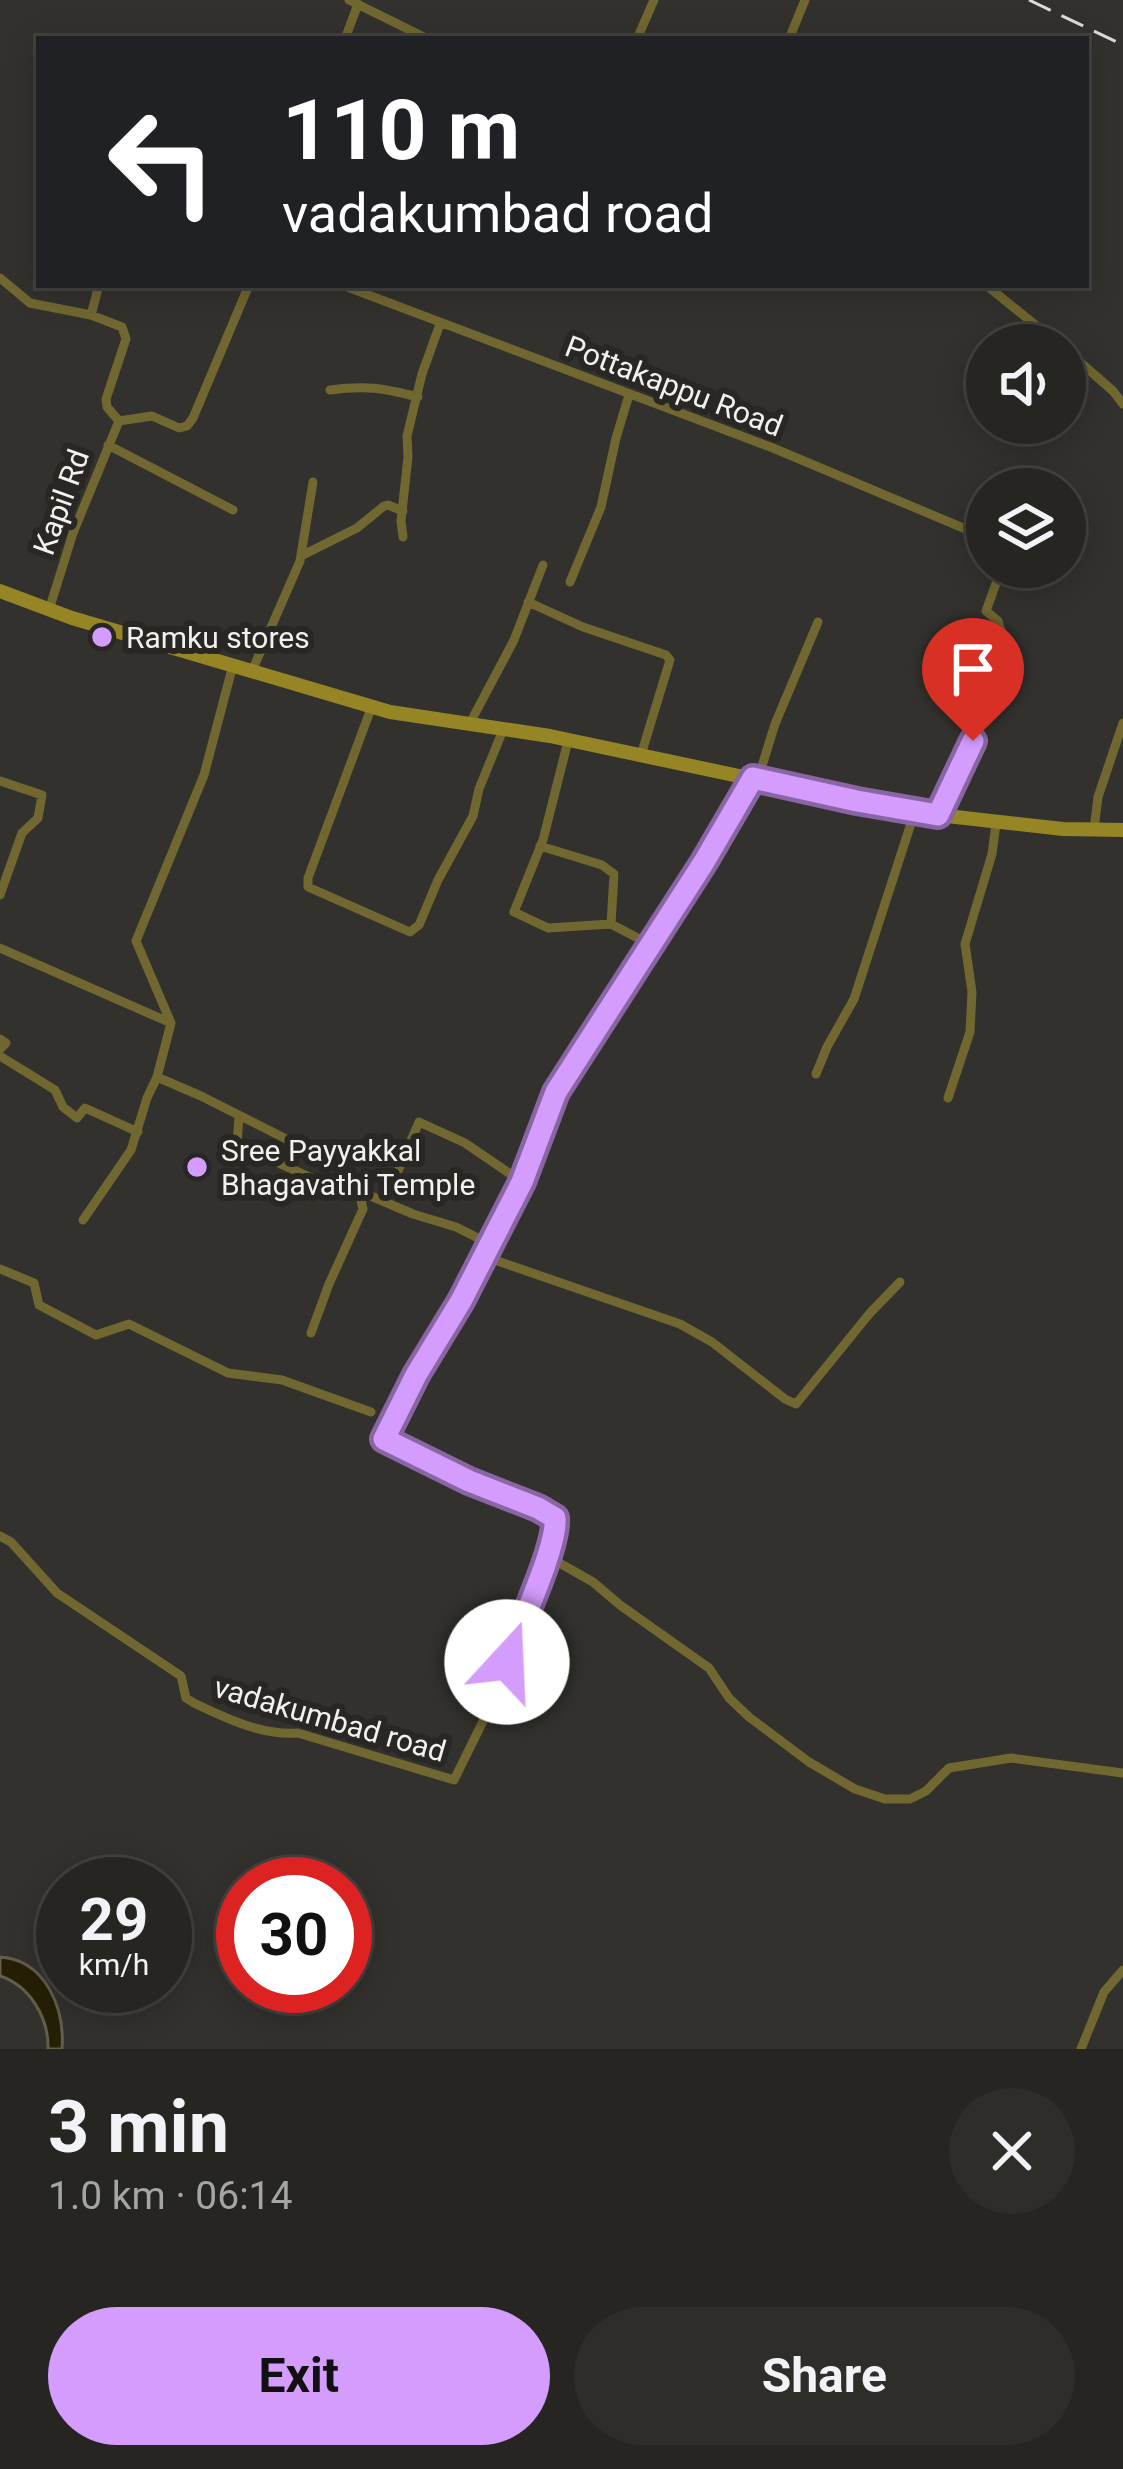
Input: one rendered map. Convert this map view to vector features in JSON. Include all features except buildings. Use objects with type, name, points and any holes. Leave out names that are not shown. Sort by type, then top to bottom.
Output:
[{"type":"main road","points":[[0,591],[49,610],[372,706],[938,815],[996,824],[1123,830]]},
{"type":"street","points":[[638,36],[654,0]]},
{"type":"street","points":[[790,36],[805,0]]},
{"type":"street","points":[[346,36],[354,2],[422,36]]},
{"type":"street","points":[[0,278],[30,303],[114,322],[125,332],[127,339],[106,399],[119,421]]},
{"type":"street","points":[[91,315],[98,288]]},
{"type":"street","name":"Kapil Rd","points":[[49,610],[119,421],[152,416],[179,428],[187,425],[248,288]]},
{"type":"street","name":"Pottakappu Road","points":[[349,288],[773,448],[966,529]]},
{"type":"street","points":[[990,288],[1035,324]]},
{"type":"street","points":[[1003,297],[1007,288]]},
{"type":"street","points":[[403,537],[407,436],[440,324]]},
{"type":"street","points":[[1086,368],[1123,404]]},
{"type":"street","points":[[330,390],[379,387],[418,397]]},
{"type":"street","points":[[570,582],[602,507],[629,395]]},
{"type":"street","points":[[108,445],[233,510]]},
{"type":"street","points":[[252,671],[301,556],[313,482]]},
{"type":"street","points":[[301,556],[357,528],[384,506],[403,511]]},
{"type":"street","points":[[469,725],[514,640],[543,565]]},
{"type":"street","points":[[938,815],[1007,667],[994,649],[1001,631],[998,621],[986,611],[994,588]]},
{"type":"street","points":[[528,602],[670,660],[641,755]]},
{"type":"street","points":[[818,622],[756,778],[556,1092],[522,1182],[384,1439],[551,1515],[556,1528],[547,1556],[593,1582],[709,1668],[749,1717],[855,1789],[885,1799],[910,1799],[926,1791],[949,1768],[1011,1758],[1123,1773]]},
{"type":"street","points":[[82,1220],[131,1150],[157,1077],[171,1023],[136,941],[204,775],[233,665]]},
{"type":"street","points":[[372,706],[308,887],[410,932],[419,925],[473,816],[503,730]]},
{"type":"street","points":[[1094,830],[1098,797],[1123,723]]},
{"type":"street","points":[[568,741],[540,846],[514,912],[548,928],[611,924],[651,945]]},
{"type":"street","points":[[0,781],[42,795],[38,818],[22,833],[0,895]]},
{"type":"street","points":[[816,1074],[854,999],[914,811]]},
{"type":"street","points":[[948,1098],[970,1032],[972,992],[965,944],[992,854],[996,824]]},
{"type":"street","points":[[540,846],[614,874],[611,924]]},
{"type":"street","points":[[0,948],[171,1023]]},
{"type":"street","points":[[0,1039],[6,1042],[0,1053],[55,1090],[63,1108],[77,1118],[85,1108],[139,1132]]},
{"type":"street","points":[[157,1077],[316,1154],[343,1171],[359,1191],[363,1209],[311,1333]]},
{"type":"street","points":[[239,1117],[237,1144],[316,1180],[359,1191],[490,1244]]},
{"type":"street","points":[[385,1201],[419,1122],[465,1143],[522,1182]]},
{"type":"street","points":[[483,1256],[680,1324],[796,1404],[900,1282]]},
{"type":"street","points":[[0,1269],[34,1283],[39,1305],[96,1335],[129,1324],[228,1373],[282,1381],[371,1412]]},
{"type":"street","name":"vadakumbad road","points":[[0,1536],[57,1593],[181,1676],[186,1698],[194,1703],[250,1725],[281,1734],[298,1732],[454,1780],[493,1701],[547,1556]]},
{"type":"street","points":[[1081,2049],[1104,1992],[1123,1970]]},
{"type":"shaded area","points":[[0,1957],[30,1967],[36,1972],[36,2007],[20,1987],[0,1976]]},
{"type":"shaded area","points":[[59,2013],[62,2049],[48,2049],[41,2015]]},
{"type":"railway","points":[[1029,0],[1123,45]]},
{"type":"place","name":"Ramku stores","points":[[102,637]]},
{"type":"place","name":"Sree Payyakkal Bhagavathi Temple","points":[[197,1167]]},
{"type":"route","points":[[507,1662],[547,1556],[555,1518],[384,1439],[522,1182],[556,1092],[753,778],[938,815],[973,741]]}]
